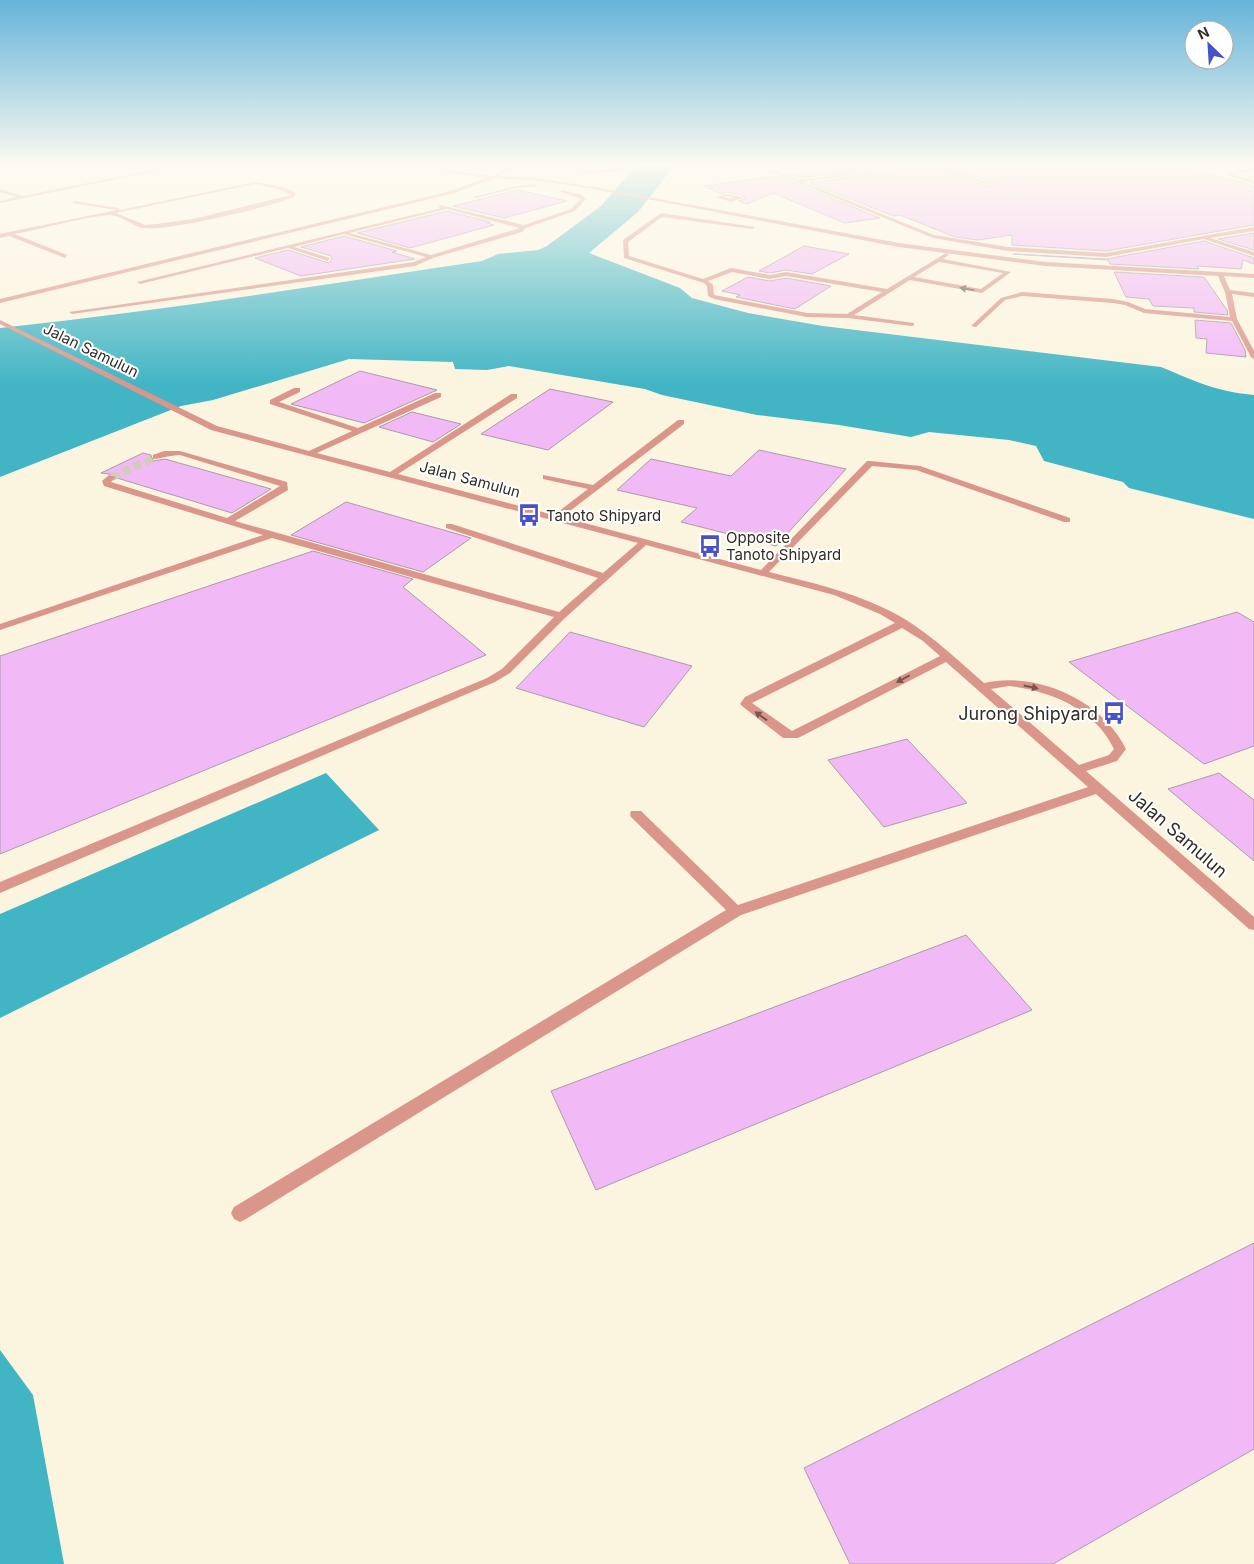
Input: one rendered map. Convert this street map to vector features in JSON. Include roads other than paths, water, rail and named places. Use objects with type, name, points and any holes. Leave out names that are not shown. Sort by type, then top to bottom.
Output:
[{"type":"street","points":[[22,239],[65,256]]},
{"type":"street","points":[[0,300],[256,239]]},
{"type":"street","points":[[140,282],[271,249],[290,247],[321,239]]},
{"type":"street","points":[[366,239],[431,257]]},
{"type":"street","points":[[72,312],[408,266],[431,257],[493,239]]},
{"type":"street","points":[[629,239],[625,242],[626,257],[628,259],[703,281],[710,285],[711,296],[716,298],[807,316],[848,316],[912,324]]},
{"type":"street","points":[[869,239],[1045,264],[1254,276]]},
{"type":"street","points":[[952,239],[1008,248],[1106,256],[1199,239]]},
{"type":"street","points":[[1207,239],[1254,254]]},
{"type":"street","points":[[290,247],[328,259]]},
{"type":"street","points":[[848,316],[951,252]]},
{"type":"street","points":[[908,278],[982,291],[1008,272],[938,260]]},
{"type":"street","points":[[703,281],[726,271],[734,270],[770,277],[786,274],[887,291]]},
{"type":"street","points":[[1221,275],[1228,292],[1234,319],[1254,357]]},
{"type":"street","points":[[1228,292],[1254,295]]},
{"type":"street","points":[[974,326],[1003,299],[1022,294],[1112,301],[1126,303],[1144,311],[1234,319]]},
{"type":"street","name":"Jalan Samulun","points":[[0,322],[214,428],[838,593],[884,612],[926,640],[947,657],[1254,925]]},
{"type":"street","points":[[297,390],[273,402],[359,431]]},
{"type":"street","points":[[310,453],[438,395]]},
{"type":"street","points":[[391,474],[514,396]]},
{"type":"street","points":[[556,518],[682,422]]},
{"type":"street","points":[[156,457],[164,453],[180,453],[284,484],[284,488],[228,521]]},
{"type":"street","points":[[763,574],[870,463],[917,468],[1067,520]]},
{"type":"street","points":[[112,477],[106,481],[107,484],[272,535],[561,616]]},
{"type":"street","points":[[546,477],[595,488]]},
{"type":"street","points":[[449,526],[605,577]]},
{"type":"street","points":[[0,628],[272,535]]},
{"type":"street","points":[[0,888],[491,680],[506,671],[561,616],[644,542]]},
{"type":"street","points":[[902,624],[749,699],[746,704],[787,735],[794,735],[947,657]]},
{"type":"street","points":[[982,687],[1009,683],[1028,686],[1052,692],[1086,709],[1116,737],[1120,750],[1113,758],[1078,770]]},
{"type":"street","points":[[240,1213],[736,911],[1099,788]]},
{"type":"street","points":[[636,814],[736,911]]},
{"type":"water","points":[[556,239],[606,239],[589,253],[680,288],[692,298],[748,313],[823,326],[1161,367],[1217,389],[1254,395],[1254,519],[1129,488],[1123,482],[1044,461],[1036,446],[1009,440],[929,432],[911,437],[839,425],[757,415],[662,395],[645,389],[509,366],[487,370],[455,369],[453,362],[349,359],[213,400],[181,406],[0,477],[0,328],[121,314],[482,261],[498,254],[538,250]]},
{"type":"water","points":[[326,773],[379,830],[0,1018],[0,914]]},
{"type":"water","points":[[0,1350],[33,1395],[64,1564],[0,1564]]},
{"type":"tunnel","points":[[112,477],[156,457]]},
{"type":"place","name":"Tanoto Shipyard","points":[[529,515]]},
{"type":"place","name":"Opposite Tanoto Shipyard","points":[[710,546]]},
{"type":"place","name":"Jurong Shipyard","points":[[1114,713]]}]
